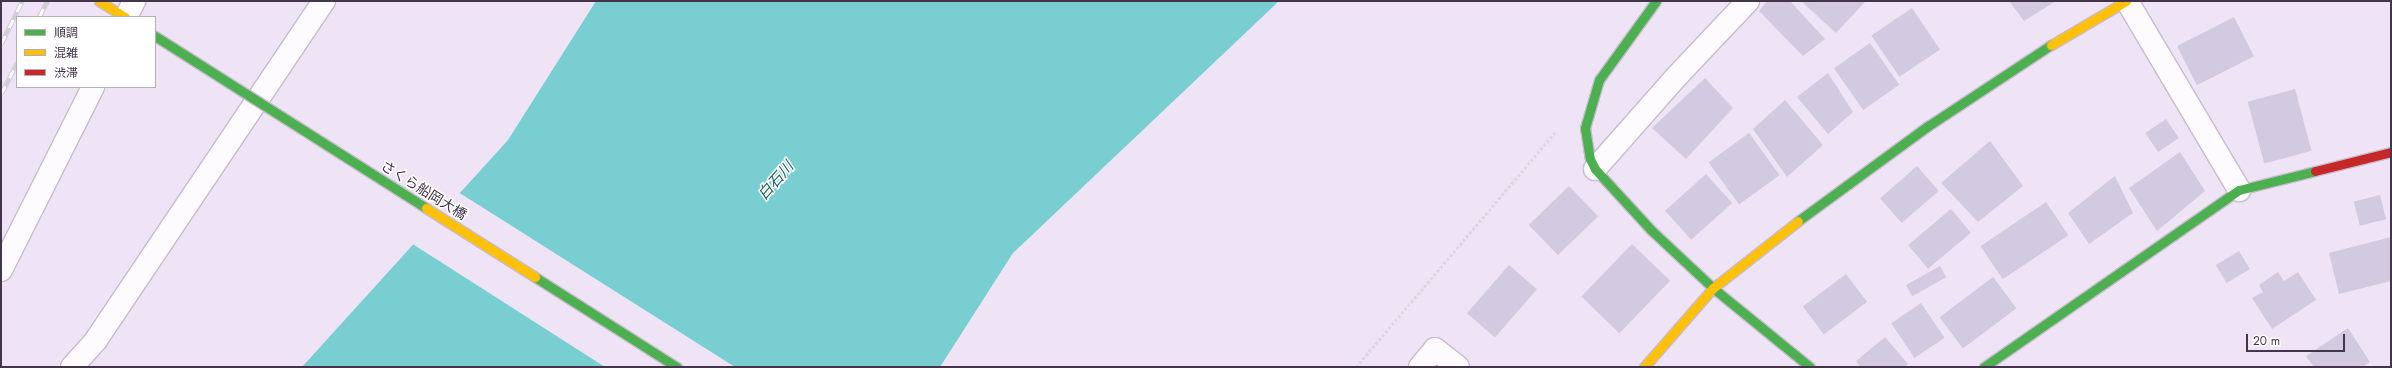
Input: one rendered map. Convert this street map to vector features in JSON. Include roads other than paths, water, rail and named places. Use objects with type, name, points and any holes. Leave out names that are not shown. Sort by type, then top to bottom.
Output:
[{"type":"street","points":[[99,1],[124,16]]},
{"type":"street","points":[[126,16],[134,1]]},
{"type":"street","points":[[72,367],[96,340],[324,1]]},
{"type":"street","points":[[1656,1],[1599,80],[1585,128],[1587,148],[1595,168],[1650,230],[1713,288],[1810,367]]},
{"type":"street","points":[[1595,168],[1678,75],[1748,1]]},
{"type":"street","points":[[1644,367],[1713,288],[1779,235],[1928,126],[2040,52],[2126,1],[2239,190]]},
{"type":"street","name":"さくら船岡大橋","points":[[156,37],[677,367]]},
{"type":"street","points":[[1,270],[92,88]]},
{"type":"street","points":[[1984,367],[2239,190],[2391,152]]},
{"type":"street","points":[[1420,367],[1435,349],[1458,367]]},
{"type":"water","name":"白石川","points":[[596,1],[1279,1],[1013,253],[940,367],[302,367],[508,140]]},
{"type":"railway","points":[[1,44],[22,1]]},
{"type":"railway","points":[[40,16],[47,1]]},
{"type":"railway","points":[[1,94],[16,64]]}]
